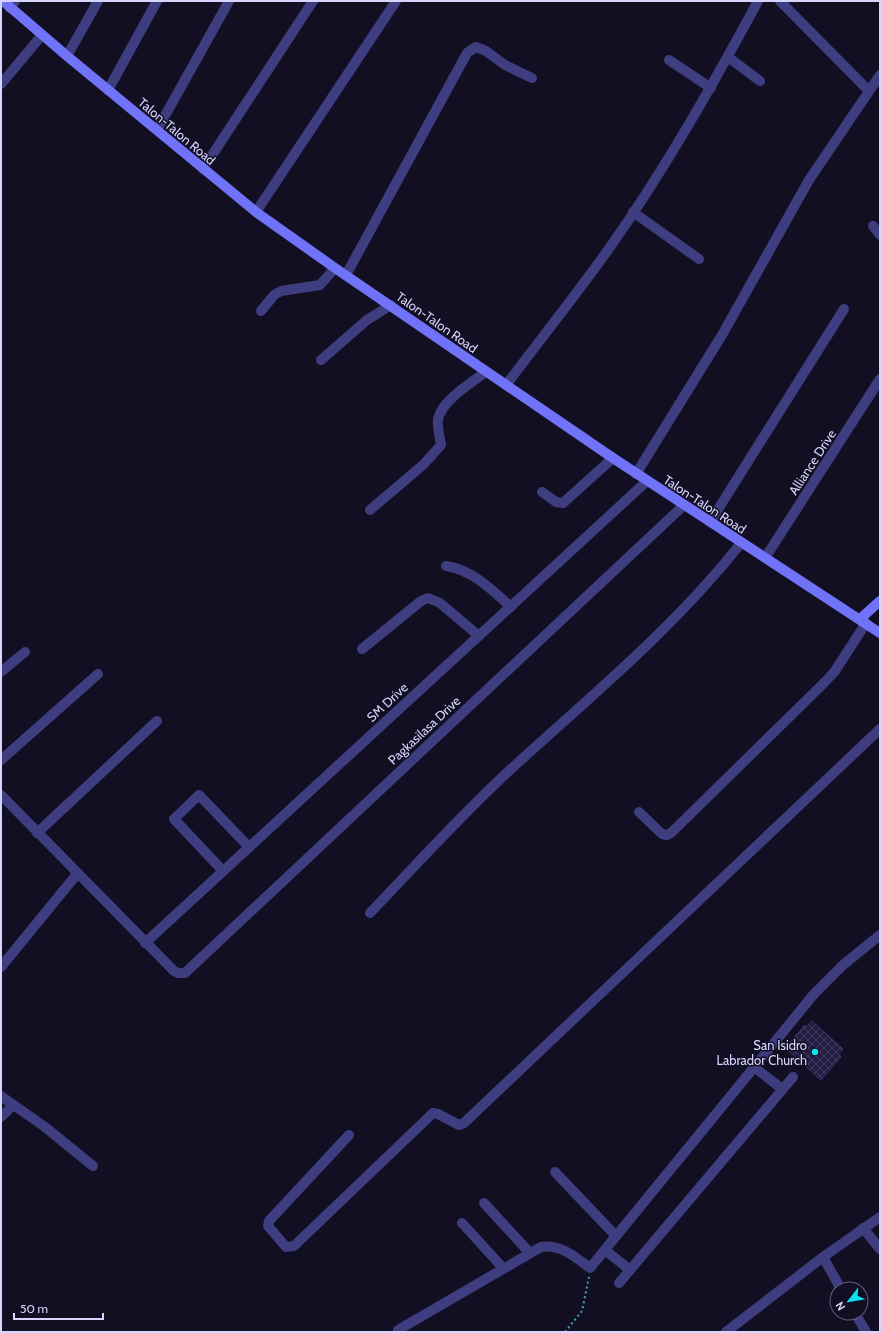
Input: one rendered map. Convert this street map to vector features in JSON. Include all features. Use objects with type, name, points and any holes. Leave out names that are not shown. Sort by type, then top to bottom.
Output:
[{"type":"street","points":[[67,56],[98,1]]},
{"type":"street","points":[[108,90],[157,1]]},
{"type":"street","points":[[157,130],[229,1]]},
{"type":"street","points":[[203,169],[313,1]]},
{"type":"street","points":[[256,212],[396,1]]},
{"type":"street","points":[[506,385],[608,250],[662,168],[711,88],[758,1]]},
{"type":"street","points":[[780,1],[868,90]]},
{"type":"street","name":"Talon-Talon Road","points":[[9,3],[42,35],[256,212],[335,268],[636,474],[880,633]]},
{"type":"street","points":[[1,84],[42,35]]},
{"type":"street","points":[[346,275],[467,53],[476,47],[486,51],[505,65],[532,78]]},
{"type":"street","points":[[728,57],[760,81]]},
{"type":"street","points":[[669,60],[711,88]]},
{"type":"street","points":[[636,474],[722,335],[809,180],[868,90],[880,75]]},
{"type":"street","points":[[633,212],[699,259]]},
{"type":"street","points":[[873,226],[880,235]]},
{"type":"street","points":[[261,310],[277,293],[320,284],[335,268]]},
{"type":"street","points":[[322,360],[367,320],[391,305]]},
{"type":"street","points":[[710,522],[844,309]]},
{"type":"street","points":[[370,510],[424,464],[441,445],[438,420],[441,410],[459,392],[486,372]]},
{"type":"street","name":"Alliance Drive","points":[[764,558],[880,379]]},
{"type":"street","points":[[542,492],[556,502],[564,503],[613,458]]},
{"type":"street","name":"SM Drive","points":[[145,943],[647,481]]},
{"type":"street","name":"Pagkasilasa Drive","points":[[145,943],[174,971],[181,974],[187,971],[684,505]]},
{"type":"street","points":[[370,913],[510,769],[599,692],[699,594],[741,542]]},
{"type":"street","points":[[446,566],[465,571],[511,607]]},
{"type":"street","points":[[362,649],[428,598],[440,603],[479,636]]},
{"type":"street","points":[[639,812],[662,834],[667,835],[671,832],[835,671],[863,621],[880,601]]},
{"type":"street","points":[[1,672],[25,652]]},
{"type":"street","points":[[1,760],[98,674]]},
{"type":"street","points":[[37,833],[157,720]]},
{"type":"street","points":[[349,1135],[269,1221],[268,1226],[286,1247],[294,1246],[433,1113],[438,1114],[458,1125],[464,1123],[880,729]]},
{"type":"street","points":[[223,871],[174,819],[199,794],[249,847]]},
{"type":"street","points":[[1,795],[145,943]]},
{"type":"street","points":[[1,967],[77,874]]},
{"type":"street","points":[[398,1330],[529,1252],[541,1247],[557,1248],[566,1251],[590,1268],[814,994],[843,965],[880,935]]},
{"type":"street","points":[[754,1068],[781,1088]]},
{"type":"street","points":[[619,1283],[781,1088],[793,1076]]},
{"type":"street","points":[[1,1096],[45,1127],[93,1166]]},
{"type":"street","points":[[1,1117],[13,1105]]},
{"type":"street","points":[[555,1172],[616,1236]]},
{"type":"street","points":[[484,1203],[529,1252]]},
{"type":"street","points":[[726,1332],[823,1257],[880,1217]]},
{"type":"street","points":[[462,1222],[503,1268]]},
{"type":"street","points":[[863,1228],[880,1249]]},
{"type":"street","points":[[605,1250],[630,1270]]},
{"type":"street","points":[[823,1257],[836,1281]]},
{"type":"street","points":[[860,1321],[866,1332]]},
{"type":"path","points":[[565,1332],[582,1311],[590,1268]]},
{"type":"building","name":"San Isidro Labrador Church","points":[[812,1021],[843,1049],[839,1054],[841,1057],[821,1080],[785,1048],[805,1025],[807,1027]]},
{"type":"place","name":"San Isidro Labrador Church","points":[[815,1052]]}]
